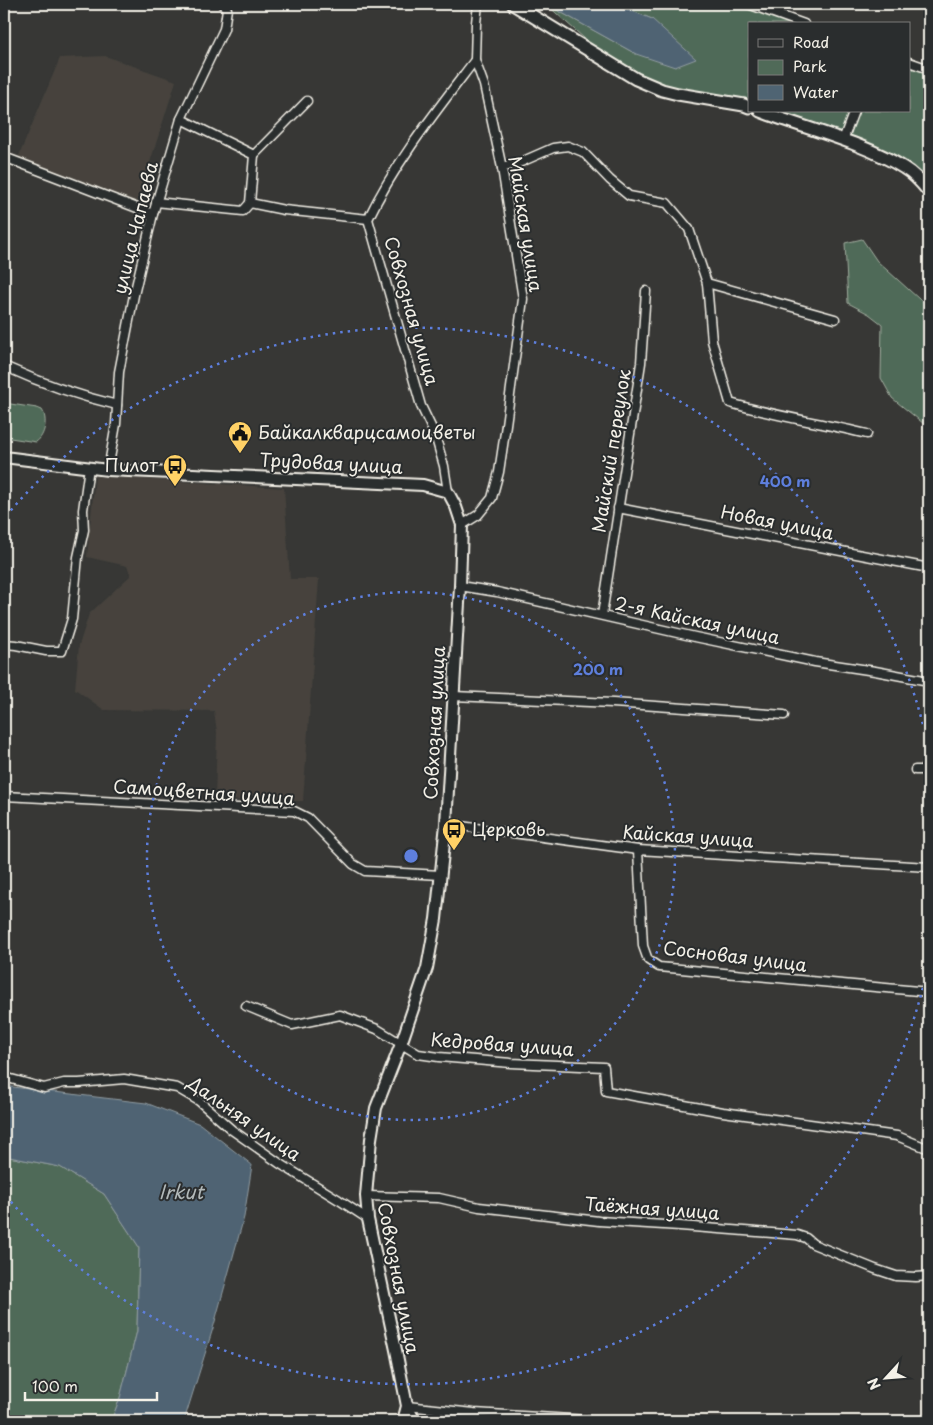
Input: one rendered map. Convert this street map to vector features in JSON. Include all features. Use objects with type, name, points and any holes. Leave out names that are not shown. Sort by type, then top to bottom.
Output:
[{"type":"main road","points":[[514,4],[636,79],[662,90],[678,94],[748,107]]},
{"type":"main road","points":[[763,112],[843,140],[886,158],[906,169],[929,192]]},
{"type":"street","name":"улица Чапаева","points":[[108,470],[116,424],[119,372],[134,295],[153,214],[181,119],[224,29],[227,9],[222,4]]},
{"type":"street","name":"Майская улица","points":[[462,525],[478,514],[492,498],[506,432],[523,299],[502,168],[484,86],[475,60],[478,4]]},
{"type":"street","points":[[748,4],[798,22]]},
{"type":"street","name":"Совхозная улица","points":[[403,1421],[407,1406],[368,1219],[366,1196],[376,1108],[401,1044],[427,968],[436,919],[446,824],[462,525],[456,507],[448,492],[444,466],[437,443],[421,406],[368,219],[379,196],[426,126],[475,60]]},
{"type":"street","points":[[910,62],[929,70]]},
{"type":"street","points":[[156,202],[242,211],[250,203],[254,155],[307,101]]},
{"type":"street","points":[[843,140],[854,112]]},
{"type":"street","points":[[181,119],[254,155]]},
{"type":"street","points":[[502,168],[553,148],[568,146],[582,152],[629,196],[667,203],[689,229],[707,283],[712,341],[730,403],[867,434]]},
{"type":"street","points":[[4,157],[153,214]]},
{"type":"street","points":[[250,203],[284,210],[368,219]]},
{"type":"street","points":[[707,283],[835,319]]},
{"type":"street","name":"Майский переулок","points":[[602,615],[640,363],[646,290]]},
{"type":"street","points":[[4,364],[6,367],[32,379],[98,401],[117,405]]},
{"type":"street","name":"Трудовая улица","points":[[4,457],[108,470],[423,485],[448,492]]},
{"type":"street","points":[[4,644],[46,651],[62,651],[72,619],[78,557],[84,530],[83,510],[89,467]]},
{"type":"street","name":"Новая улица","points":[[618,508],[929,568]]},
{"type":"street","name":"2-я Кайская улица","points":[[460,586],[497,592],[816,662],[874,670],[929,682]]},
{"type":"street","points":[[453,696],[784,715]]},
{"type":"street","points":[[915,770],[929,770]]},
{"type":"street","name":"Самоцветная улица","points":[[4,796],[294,811],[308,818],[353,864],[365,871],[440,875]]},
{"type":"street","name":"Кайская улица","points":[[446,824],[638,850],[929,867]]},
{"type":"street","name":"Сосновая улица","points":[[638,850],[643,946],[648,960],[659,967],[929,992]]},
{"type":"street","name":"Кедровая улица","points":[[246,1006],[292,1025],[340,1015],[377,1029],[418,1054],[512,1063],[604,1067],[606,1092],[723,1112],[897,1136],[929,1149]]},
{"type":"street","name":"Дальняя улица","points":[[4,1077],[44,1088],[64,1083],[124,1079],[177,1088],[199,1102],[232,1130],[279,1163],[368,1219]]},
{"type":"street","name":"Таёжная улица","points":[[366,1196],[439,1198],[479,1207],[599,1221],[797,1235],[806,1238],[813,1244],[896,1276],[929,1276]]},
{"type":"street","points":[[407,1406],[474,1413],[587,1420]]},
{"type":"street","points":[[407,1406],[415,1421]]},
{"type":"street","points":[[471,1421],[474,1413]]},
{"type":"shaded area","points":[[105,56],[176,81],[137,203],[18,158],[60,58]]},
{"type":"shaded area","points":[[95,476],[284,488],[290,579],[319,579],[303,801],[215,800],[217,732],[214,711],[104,710],[75,689],[79,645],[89,614],[131,575],[127,566],[87,557]]},
{"type":"green space","points":[[546,4],[636,54],[652,19],[615,4],[748,4],[798,22],[748,22],[748,107],[678,94],[615,66]]},
{"type":"green space","points":[[910,62],[929,69],[929,192],[906,169],[763,112],[910,112]]},
{"type":"green space","points":[[862,239],[877,261],[929,308],[929,428],[892,398],[881,378],[882,324],[869,314],[848,303],[845,243]]},
{"type":"green space","points":[[4,403],[42,410],[45,422],[42,436],[36,442],[4,437]]},
{"type":"green space","points":[[4,1156],[60,1167],[104,1194],[139,1247],[137,1331],[120,1398],[111,1421],[4,1421]]},
{"type":"water","points":[[546,4],[615,4],[652,19],[696,59],[675,67],[636,54]]},
{"type":"water","name":"Irkut","points":[[4,1086],[146,1103],[200,1124],[252,1165],[244,1217],[214,1325],[184,1421],[111,1421],[120,1398],[137,1331],[139,1247],[104,1194],[60,1167],[4,1156]]},
{"type":"place","name":"Байкалкварцсамоцветы","points":[[240,454]]},
{"type":"place","name":"Пилот","points":[[175,487]]},
{"type":"place","name":"Церковь","points":[[454,851]]}]
